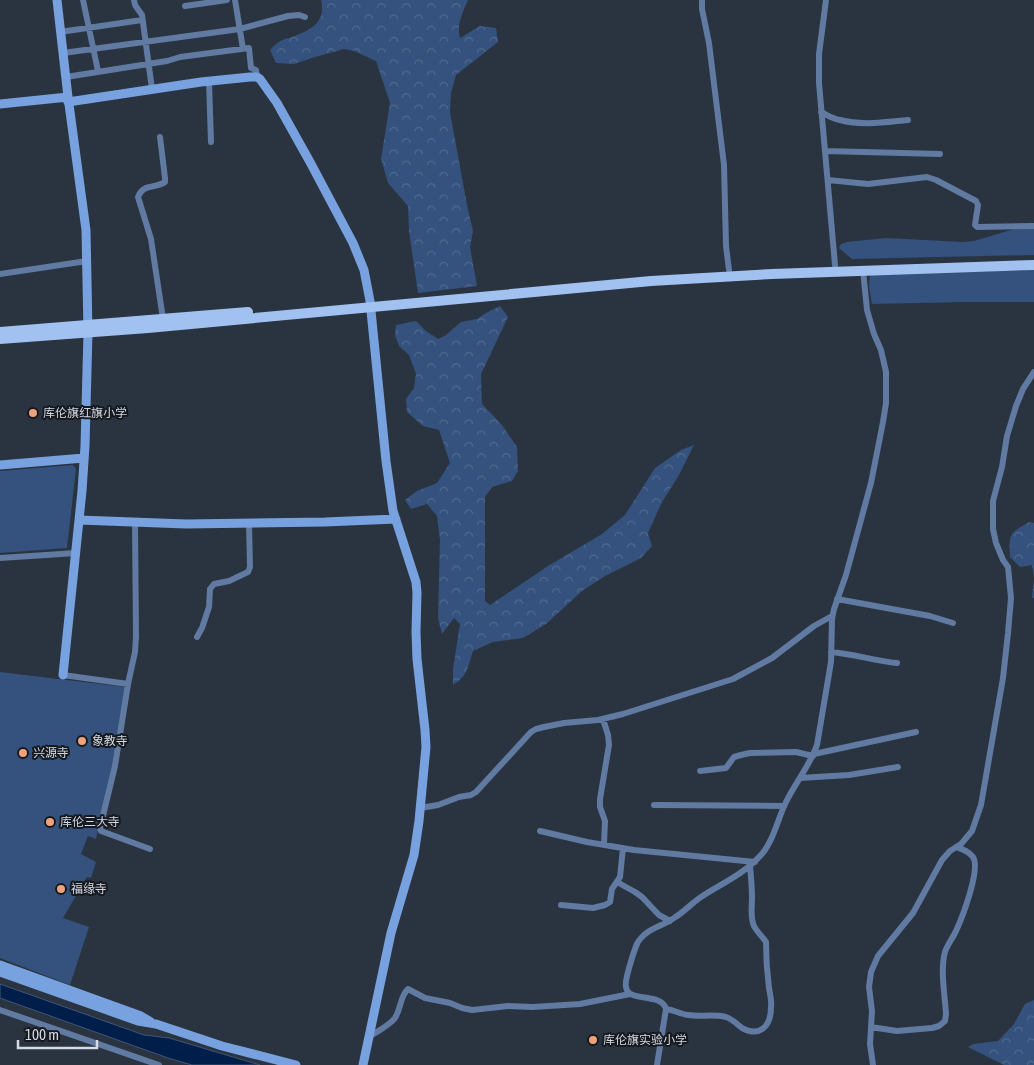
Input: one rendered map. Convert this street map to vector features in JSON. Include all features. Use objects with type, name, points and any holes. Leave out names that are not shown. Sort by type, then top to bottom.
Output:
[{"type":"main road","points":[[0,332],[148,328],[604,279],[729,270],[835,265],[1034,260]]},
{"type":"main road","points":[[0,339],[163,319],[651,281],[863,270],[1034,265]]},
{"type":"street","points":[[57,0],[68,99],[85,216],[88,329],[84,458],[63,675],[128,684]]},
{"type":"street","points":[[83,0],[98,71]]},
{"type":"street","points":[[134,0],[142,15],[152,89]]},
{"type":"street","points":[[184,6],[227,0]]},
{"type":"street","points":[[235,0],[244,49]]},
{"type":"street","points":[[702,0],[724,165],[726,246],[729,270]]},
{"type":"street","points":[[826,0],[818,54],[821,112],[835,265]]},
{"type":"street","points":[[63,53],[240,29],[288,16],[299,15],[305,17]]},
{"type":"street","points":[[60,32],[142,20]]},
{"type":"street","points":[[66,77],[167,61],[180,56],[249,48],[251,68],[256,70],[257,77],[277,103],[353,243],[364,270],[370,304],[393,511],[413,572],[417,593],[417,659],[425,730],[425,758],[414,855],[391,933],[364,1065]]},
{"type":"street","points":[[0,104],[68,99],[209,81],[257,77]]},
{"type":"street","points":[[209,81],[211,142]]},
{"type":"street","points":[[821,112],[838,120],[858,123],[908,120]]},
{"type":"street","points":[[160,137],[165,182],[161,185],[143,189],[138,197],[151,240],[163,319]]},
{"type":"street","points":[[825,151],[940,154]]},
{"type":"street","points":[[828,180],[868,184],[927,178],[936,180],[976,201],[978,205],[975,225],[978,227],[1034,226]]},
{"type":"street","points":[[0,274],[87,261]]},
{"type":"street","points":[[630,994],[625,986],[626,978],[637,943],[644,935],[670,921],[700,898],[752,864],[762,854],[769,844],[784,806],[813,756],[817,745],[828,680],[832,616],[846,575],[871,483],[886,403],[886,372],[881,350],[867,310],[863,270]]},
{"type":"street","points":[[873,1065],[870,1044],[872,1011],[869,987],[871,972],[878,956],[913,913],[942,860],[950,850],[961,844],[972,831],[981,805],[1003,678],[1011,598],[1010,575],[996,543],[993,529],[993,500],[1002,467],[1007,436],[1016,406],[1034,372]]},
{"type":"street","points":[[0,465],[84,458]]},
{"type":"street","points":[[79,520],[186,524],[396,519]]},
{"type":"street","points":[[135,522],[135,652],[115,766],[100,828],[101,831],[150,849]]},
{"type":"street","points":[[197,637],[209,607],[210,589],[214,584],[229,581],[248,572],[250,567],[249,523]]},
{"type":"street","points":[[0,558],[76,553]]},
{"type":"street","points":[[838,599],[930,616],[953,624]]},
{"type":"street","points":[[420,808],[438,805],[476,792],[536,729],[623,714],[733,679],[772,658],[814,626],[832,616]]},
{"type":"street","points":[[831,652],[897,663]]},
{"type":"street","points":[[603,718],[609,744],[600,800],[605,822],[604,844]]},
{"type":"street","points":[[700,771],[726,768],[734,757],[750,753],[796,752],[813,756],[916,732]]},
{"type":"street","points":[[800,778],[849,775],[898,767]]},
{"type":"street","points":[[654,805],[784,806]]},
{"type":"street","points":[[540,832],[623,848],[752,864]]},
{"type":"street","points":[[871,1027],[897,1031],[912,1030],[940,1026],[945,1021],[943,964],[945,951],[962,917],[974,877],[975,867],[974,859],[970,854],[956,847]]},
{"type":"street","points":[[561,905],[593,908],[606,906],[610,902],[612,889],[620,877],[623,848]]},
{"type":"street","points":[[666,1009],[687,1015],[729,1018],[744,1028],[756,1031],[765,1028],[768,1024],[772,1009],[766,942],[758,933],[752,918],[752,864]]},
{"type":"street","points":[[617,882],[642,897],[659,915],[670,921]]},
{"type":"street","points":[[0,966],[141,1016],[156,1024]]},
{"type":"street","points":[[0,972],[138,1021],[156,1024],[222,1046],[296,1065]]},
{"type":"street","points":[[369,1036],[394,1019],[404,993],[408,990],[426,998],[472,1010],[508,1006],[533,1007],[580,1004],[630,994],[660,1001],[666,1009],[658,1065]]},
{"type":"street","points":[[0,1010],[159,1065]]},
{"type":"green space","points":[[321,0],[468,0],[459,23],[460,38],[480,26],[496,28],[498,42],[456,75],[451,93],[450,112],[473,231],[470,247],[477,286],[418,293],[409,231],[408,206],[388,183],[381,159],[390,103],[376,61],[354,51],[344,49],[294,64],[276,63],[270,50],[281,41],[309,30],[322,13]]},
{"type":"green space","points":[[1034,226],[1034,255],[852,259],[839,248],[841,244],[847,242],[886,238],[974,241],[1011,230]]},
{"type":"green space","points":[[1034,270],[1034,302],[872,304],[869,287],[870,274]]},
{"type":"green space","points":[[500,306],[508,317],[481,374],[482,404],[502,425],[517,447],[518,471],[512,481],[492,487],[485,497],[485,601],[490,605],[548,566],[602,534],[625,515],[655,468],[681,450],[694,445],[679,475],[661,504],[648,533],[652,546],[641,558],[605,576],[582,591],[546,624],[523,638],[493,642],[473,651],[465,674],[453,685],[453,669],[460,624],[454,618],[442,634],[438,618],[440,540],[437,516],[427,504],[411,509],[405,500],[417,491],[437,483],[450,463],[439,430],[423,426],[407,412],[406,399],[414,388],[416,374],[409,355],[399,346],[395,335],[396,325],[416,321],[438,339],[446,335],[461,322],[477,319]]},
{"type":"green space","points":[[73,465],[76,469],[67,548],[0,553],[0,471]]},
{"type":"green space","points":[[1029,522],[1034,523],[1034,578],[1032,565],[1020,567],[1010,557],[1010,539],[1012,535],[1017,529]]},
{"type":"green space","points":[[1034,578],[1034,598],[1032,598]]},
{"type":"green space","name":"库伦三大寺","points":[[0,672],[125,687],[116,751],[96,839],[88,836],[81,854],[96,862],[91,878],[87,877],[63,918],[89,927],[70,985],[0,958]]},
{"type":"green space","points":[[1034,1000],[1034,1065],[1004,1065],[968,1047],[973,1044],[998,1041],[1014,1024],[1025,1004]]},
{"type":"shaded area","points":[[0,984],[144,1035],[169,1038],[260,1065],[192,1065],[168,1058],[0,998]]},
{"type":"place","name":"库伦旗红旗小学","points":[[33,413]]},
{"type":"place","name":"象教寺","points":[[82,741]]},
{"type":"place","name":"兴源寺","points":[[23,753]]},
{"type":"place","name":"库伦三大寺","points":[[50,822]]},
{"type":"place","name":"福缘寺","points":[[61,889]]},
{"type":"place","name":"库伦旗实验小学","points":[[593,1040]]}]
